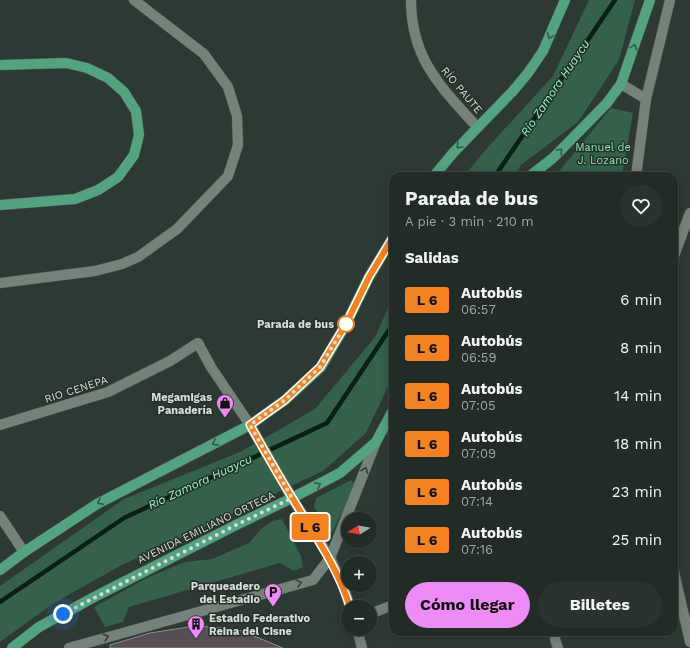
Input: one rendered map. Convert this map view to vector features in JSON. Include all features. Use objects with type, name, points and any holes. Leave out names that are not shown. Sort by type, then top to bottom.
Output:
[{"type":"main road","points":[[437,172],[477,127],[513,91],[543,51],[565,0]]},
{"type":"main road","points":[[535,172],[553,158],[607,103],[621,84],[650,0]]},
{"type":"main road","points":[[0,65],[66,63],[87,68],[108,78],[124,92],[136,110],[139,135],[134,155],[118,177],[98,190],[75,199],[0,205]]},
{"type":"main road","points":[[0,570],[24,552],[97,504],[250,425],[285,400],[320,367],[346,324],[369,277],[389,244]]},
{"type":"main road","name":"AVENIDA EMILIANO ORTEGA","points":[[12,648],[39,627],[98,595],[340,473],[376,442],[389,418]]},
{"type":"street","points":[[0,283],[95,271],[138,258],[177,229],[228,176],[238,145],[237,116],[228,87],[204,54],[134,0]]},
{"type":"street","name":"RÍO PAUTE","points":[[411,0],[414,33],[422,57],[442,88],[477,127]]},
{"type":"street","points":[[637,172],[646,98],[670,0]]},
{"type":"street","points":[[621,84],[646,98]]},
{"type":"street","points":[[678,245],[690,213]]},
{"type":"street","name":"RIO CENEPA","points":[[0,425],[108,392],[170,361],[198,343],[211,367],[250,425]]},
{"type":"street","points":[[250,425],[292,498],[330,558],[343,585],[348,600]]},
{"type":"street","points":[[69,648],[313,580],[330,558],[376,442]]},
{"type":"street","points":[[0,516],[24,552]]},
{"type":"street","points":[[678,590],[690,642]]},
{"type":"street","points":[[377,611],[389,607]]},
{"type":"street","points":[[359,636],[362,648]]},
{"type":"street","points":[[555,636],[558,648]]},
{"type":"green space","points":[[589,0],[635,0],[619,60],[578,122],[521,165],[517,172],[467,172],[488,147],[553,76]]},
{"type":"green space","name":"Manuel de J. Lozano","points":[[611,108],[633,113],[623,172],[558,172]]},
{"type":"green space","points":[[389,306],[389,384],[366,433],[323,471],[120,566],[54,603],[0,642],[0,586],[124,499],[240,452],[315,409],[375,337]]},
{"type":"green space","points":[[351,480],[355,485],[332,533],[314,507],[316,498]]},
{"type":"green space","points":[[282,519],[301,556],[303,567],[294,571],[280,563],[129,607],[123,622],[105,627],[94,607],[149,577],[185,562],[212,559],[249,543],[261,529],[272,521]]},
{"type":"building","name":"Estadio Federativo Reina del Cisne","points":[[195,626],[237,629],[283,648],[110,648],[110,645],[150,633]]},
{"type":"waterway","name":"Río Zamora Huaycu","points":[[498,172],[615,0]]},
{"type":"waterway","name":"Río Zamora Huaycu","points":[[0,602],[124,518],[327,423],[389,330]]},
{"type":"bus line","points":[[348,600],[343,585],[330,558],[292,498],[250,425],[285,400],[320,367],[346,324],[369,277],[389,244]]},
{"type":"place","name":"Parada de bus","points":[[346,324]]},
{"type":"place","name":"Megamigas Panadería","points":[[225,418]]},
{"type":"place","name":"Parqueadero del Estadio","points":[[273,607]]},
{"type":"place","name":"Estadio Federativo Reina del Cisne","points":[[196,639]]},
{"type":"route","points":[[63,614],[236,525],[292,498],[250,425],[285,400],[320,367],[346,324]]}]
